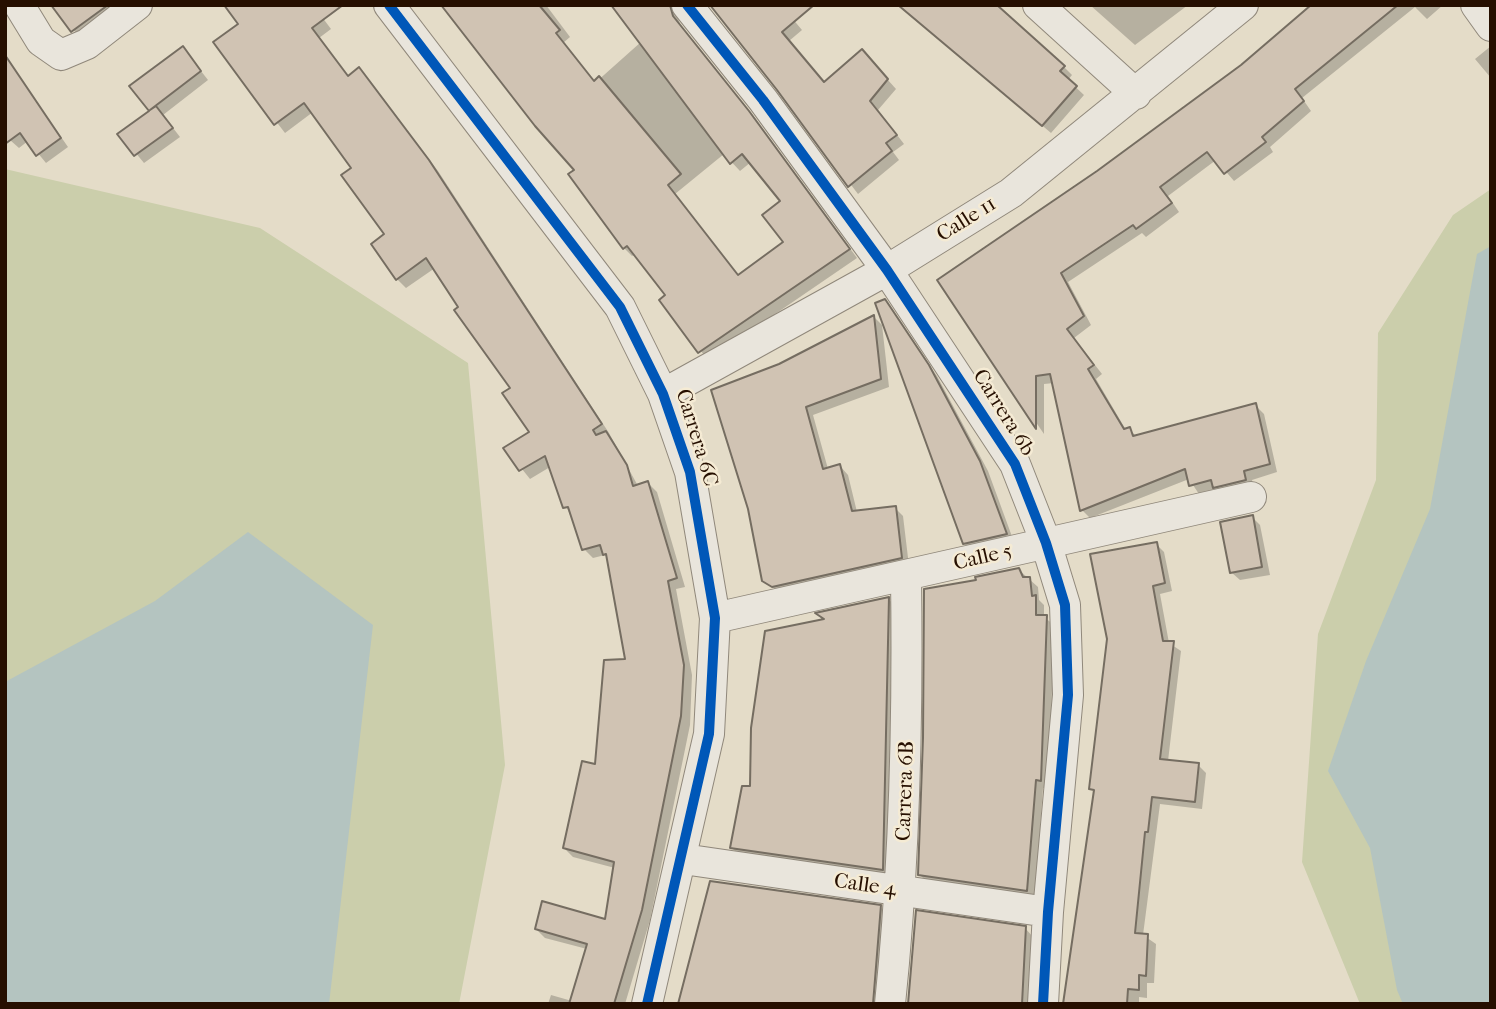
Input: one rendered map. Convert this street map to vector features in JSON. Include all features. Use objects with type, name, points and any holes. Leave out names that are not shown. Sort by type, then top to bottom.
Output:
[{"type":"street","points":[[19,5],[41,41],[61,55],[87,44],[136,5]]},
{"type":"street","name":"Carrera 6C","points":[[389,5],[620,307],[663,394],[690,472],[715,618],[709,734],[683,859],[647,1004]]},
{"type":"street","name":"Carrera 6b","points":[[687,5],[764,100],[887,270],[1015,464],[1046,543],[1065,605],[1069,695],[1048,912],[1043,1004]]},
{"type":"street","points":[[1038,5],[1136,94]]},
{"type":"street","name":"Calle 11","points":[[663,394],[887,270],[1011,192],[1136,94],[1208,18],[1243,5]]},
{"type":"street","points":[[1476,5],[1491,26]]},
{"type":"street","name":"Calle 5","points":[[715,618],[1251,498]]},
{"type":"street","name":"Carrera 6B","points":[[890,1004],[902,891],[908,735],[906,577]]},
{"type":"street","name":"Calle 4","points":[[683,859],[1048,912]]},
{"type":"green space","points":[[5,169],[260,228],[468,363],[505,765],[459,1004],[5,1004]]},
{"type":"green space","points":[[1491,189],[1491,1004],[1360,1004],[1302,862],[1318,634],[1376,480],[1378,333],[1453,215]]},
{"type":"shaded area","points":[[1491,246],[1491,1004],[1403,1004],[1397,990],[1370,848],[1328,771],[1366,661],[1430,509],[1477,254]]},
{"type":"shaded area","points":[[248,532],[373,625],[329,1004],[5,1004],[5,682],[155,601]]},
{"type":"building","points":[[51,5],[108,5],[71,32]]},
{"type":"building","points":[[224,5],[343,5],[312,28],[348,76],[359,67],[429,160],[602,424],[593,430],[596,435],[606,431],[627,465],[633,486],[648,481],[677,578],[668,581],[684,665],[681,716],[642,910],[614,1004],[569,1004],[587,944],[535,929],[542,901],[605,919],[614,862],[563,848],[582,761],[595,764],[604,660],[625,659],[606,554],[603,555],[600,545],[582,550],[568,507],[563,508],[545,456],[519,471],[503,448],[529,432],[502,393],[510,388],[454,310],[458,307],[426,258],[396,280],[371,244],[384,234],[341,175],[351,168],[304,103],[274,125],[213,42],[238,24]]},
{"type":"building","points":[[441,5],[539,5],[560,30],[556,33],[594,81],[599,76],[681,174],[668,185],[738,275],[783,242],[762,215],[780,201],[742,154],[730,164],[611,5],[670,5],[673,16],[749,111],[850,249],[698,353],[659,300],[665,295],[627,246],[623,249],[568,174],[574,170],[535,126]]},
{"type":"building","points":[[710,5],[814,5],[782,32],[824,82],[862,49],[888,79],[870,101],[897,135],[886,143],[892,151],[848,187]]},
{"type":"building","points":[[898,5],[997,5],[1065,66],[1060,71],[1077,86],[1042,126]]},
{"type":"building","points":[[1311,5],[1398,5],[1295,89],[1304,101],[1262,137],[1266,142],[1224,174],[1207,152],[1160,187],[1172,203],[1136,229],[1133,225],[1061,273],[1084,316],[1067,329],[1094,365],[1088,369],[1124,429],[1130,427],[1133,436],[1256,403],[1270,464],[1244,471],[1246,480],[1213,488],[1211,480],[1189,486],[1185,469],[1080,511],[1050,374],[1036,376],[1036,429],[937,280],[1097,171],[1241,65]]},
{"type":"building","points":[[183,46],[201,71],[150,110],[156,106],[173,128],[134,156],[117,134],[149,111],[129,86]]},
{"type":"building","points":[[5,55],[61,138],[36,156],[20,133],[5,144]]},
{"type":"building","points":[[885,299],[929,365],[980,461],[1007,534],[963,544],[875,303]]},
{"type":"building","points":[[874,315],[881,379],[806,407],[823,469],[840,464],[852,511],[896,506],[902,558],[772,587],[762,581],[748,509],[711,390],[779,364]]},
{"type":"building","points":[[1253,515],[1262,567],[1230,573],[1220,522]]},
{"type":"building","points":[[1157,542],[1165,583],[1153,586],[1163,641],[1174,641],[1160,759],[1199,763],[1195,802],[1152,797],[1148,832],[1145,832],[1135,933],[1148,934],[1146,976],[1139,975],[1139,990],[1128,989],[1127,1004],[1063,1004],[1094,790],[1089,789],[1107,639],[1090,554]]},
{"type":"building","points":[[1019,568],[1023,577],[1030,577],[1032,596],[1036,595],[1036,615],[1047,615],[1041,781],[1036,780],[1027,891],[918,875],[923,738],[924,589],[976,580],[975,577]]},
{"type":"building","points":[[889,597],[883,870],[730,848],[742,786],[750,786],[751,728],[765,631],[824,619],[815,613]]},
{"type":"building","points":[[710,881],[881,905],[873,1004],[678,1004]]},
{"type":"building","points":[[916,910],[1026,926],[1022,1004],[908,1004]]},
{"type":"cycle path","points":[[389,5],[620,307],[663,394],[690,472],[715,618],[709,734],[647,1004]]},
{"type":"cycle path","points":[[687,5],[763,100],[887,270],[1015,464],[1046,543],[1065,605],[1068,695],[1048,912],[1043,1004]]}]
